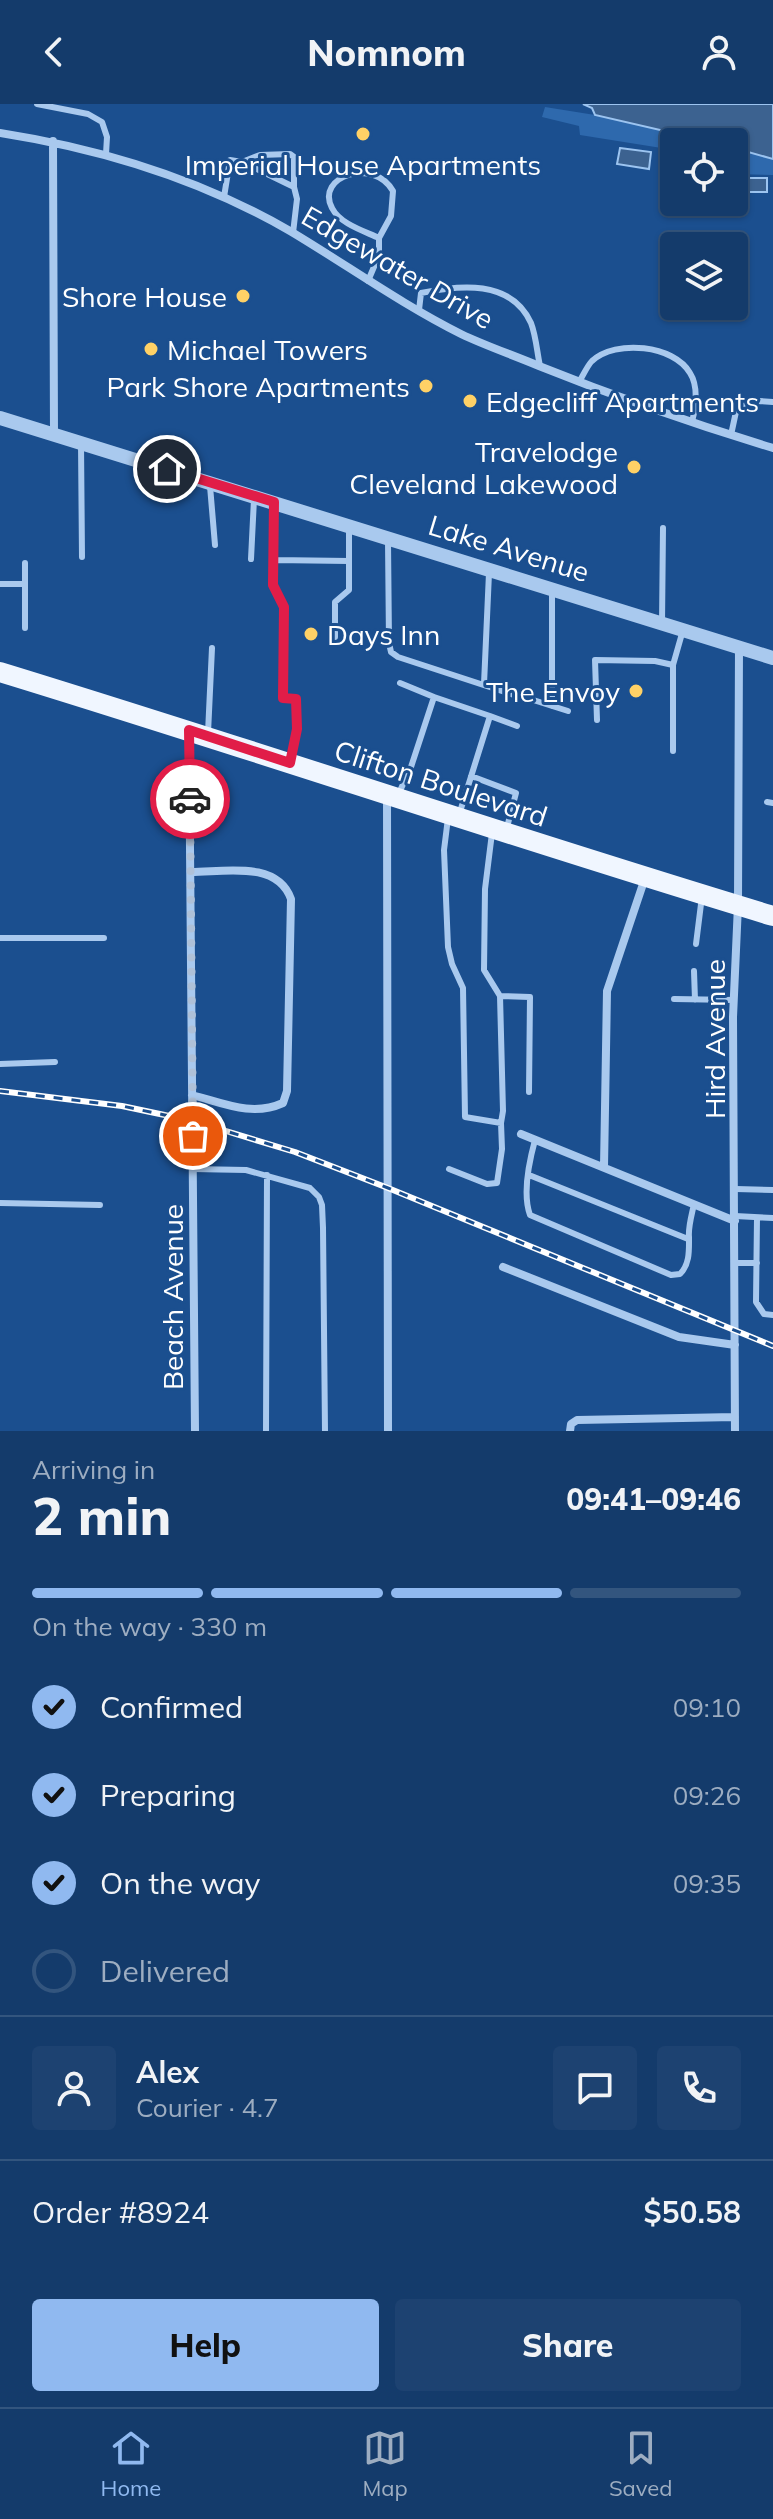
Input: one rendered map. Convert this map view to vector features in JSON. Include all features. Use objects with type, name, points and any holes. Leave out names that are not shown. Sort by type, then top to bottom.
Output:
[{"type":"main road","name":"Clifton Boulevard","points":[[0,672],[773,916]]},
{"type":"street","name":"Edgewater Drive","points":[[0,133],[53,141],[106,154],[176,177],[224,197],[293,233],[368,281],[462,334],[579,382],[773,448]]},
{"type":"street","points":[[53,141],[54,435]]},
{"type":"street","name":"Lake Avenue","points":[[0,418],[773,658]]},
{"type":"street","name":"Hird Avenue","points":[[735,1431],[734,1000],[738,905],[739,647]]},
{"type":"street","name":"Beach Avenue","points":[[195,1431],[191,872],[198,733]]},
{"type":"street","points":[[388,1431],[392,797]]},
{"type":"street","points":[[191,872],[263,872],[282,883],[291,899],[287,1091],[283,1103],[260,1111],[192,1095]]},
{"type":"street","points":[[604,1167],[607,991],[645,877]]},
{"type":"street","points":[[521,1134],[735,1218]]},
{"type":"street","points":[[503,1267],[679,1337],[735,1345]]},
{"type":"street","points":[[570,1431],[571,1424],[577,1420],[735,1417]]},
{"type":"lane","points":[[37,104],[88,114],[102,122],[107,137],[106,154]]},
{"type":"lane","points":[[242,162],[260,155],[290,154],[294,157],[297,199],[293,233]]},
{"type":"lane","points":[[224,197],[230,160],[242,162],[294,187]]},
{"type":"lane","points":[[368,281],[379,255],[379,238],[386,228],[393,191],[384,177],[361,173],[338,180],[332,185],[329,195],[331,206],[350,224],[379,238]]},
{"type":"lane","points":[[419,310],[421,293],[453,286],[478,286],[494,291],[517,304],[526,315],[532,326],[540,366]]},
{"type":"lane","points":[[579,382],[592,361],[623,347],[637,346],[667,354],[689,370],[695,382],[696,407],[692,422]]},
{"type":"lane","points":[[731,435],[737,407],[759,401],[773,402]]},
{"type":"lane","points":[[81,443],[82,557]]},
{"type":"lane","points":[[210,482],[215,545]]},
{"type":"lane","points":[[251,559],[254,496]]},
{"type":"lane","points":[[274,502],[273,585],[284,607],[283,698],[296,699],[297,729],[290,763]]},
{"type":"lane","points":[[335,637],[335,602],[349,590],[349,525]]},
{"type":"lane","points":[[662,623],[663,528]]},
{"type":"lane","points":[[388,537],[391,652],[398,657],[514,695]]},
{"type":"lane","points":[[274,560],[349,561]]},
{"type":"lane","points":[[25,563],[25,628]]},
{"type":"lane","points":[[484,684],[490,569]]},
{"type":"lane","points":[[0,584],[25,584]]},
{"type":"lane","points":[[552,589],[552,706]]},
{"type":"lane","points":[[673,751],[673,665],[683,630]]},
{"type":"lane","points":[[198,733],[212,648]]},
{"type":"lane","points":[[597,720],[595,660],[655,661],[673,665]]},
{"type":"lane","points":[[400,683],[517,726]]},
{"type":"lane","points":[[392,797],[411,767],[434,697]]},
{"type":"lane","points":[[527,698],[568,711]]},
{"type":"lane","points":[[490,716],[471,776],[453,816],[444,850],[448,947],[463,988],[465,1117],[501,1123]]},
{"type":"lane","points":[[449,1169],[487,1184],[497,1183],[502,1149],[500,996],[484,970],[485,889],[499,832],[516,793],[471,776]]},
{"type":"lane","points":[[696,944],[702,894]]},
{"type":"lane","points":[[0,938],[104,938]]},
{"type":"lane","points":[[694,971],[695,1000]]},
{"type":"lane","points":[[500,996],[530,997],[529,1092]]},
{"type":"lane","points":[[674,999],[734,1000]]},
{"type":"lane","points":[[0,1064],[55,1062]]},
{"type":"lane","points":[[535,1140],[529,1175],[527,1208],[530,1215],[671,1275],[684,1270],[691,1246],[688,1239],[694,1204]]},
{"type":"lane","points":[[193,1169],[246,1170],[310,1188],[319,1197],[322,1205],[325,1431]]},
{"type":"lane","points":[[266,1431],[267,1175]]},
{"type":"lane","points":[[529,1175],[688,1239]]},
{"type":"lane","points":[[736,1189],[773,1190]]},
{"type":"lane","points":[[0,1203],[100,1205]]},
{"type":"lane","points":[[735,1218],[773,1218]]},
{"type":"lane","points":[[757,1218],[756,1302],[764,1314],[773,1315]]},
{"type":"lane","points":[[735,1263],[757,1263]]},
{"type":"shaded area","points":[[583,104],[773,104],[773,159],[748,152],[748,128],[660,130],[595,115],[592,108]]},
{"type":"shaded area","points":[[545,107],[660,130],[660,148],[580,135],[579,126],[542,117]]},
{"type":"shaded area","points":[[620,148],[651,152],[649,169],[617,164]]},
{"type":"shaded area","points":[[748,152],[773,159],[773,175],[748,174]]},
{"type":"shaded area","points":[[748,178],[767,178],[767,192],[748,192]]},
{"type":"railway","points":[[0,1091],[122,1106],[193,1121],[295,1152],[773,1346]]},
{"type":"way so far","points":[[190,799],[193,1136]]},
{"type":"place","name":"Imperial House Apartments","points":[[363,134]]},
{"type":"place","name":"Shore House","points":[[243,296]]},
{"type":"place","name":"Michael Towers","points":[[151,349]]},
{"type":"place","name":"Park Shore Apartments","points":[[426,386]]},
{"type":"place","name":"Edgecliff Apartments","points":[[470,401]]},
{"type":"place","name":"Travelodge Cleveland Lakewood","points":[[634,467]]},
{"type":"place","name":"Days Inn","points":[[311,634]]},
{"type":"place","name":"The Envoy","points":[[636,691]]},
{"type":"route","points":[[167,469],[274,502],[273,585],[284,607],[283,698],[296,699],[297,729],[290,763],[189,730],[190,799]]}]
